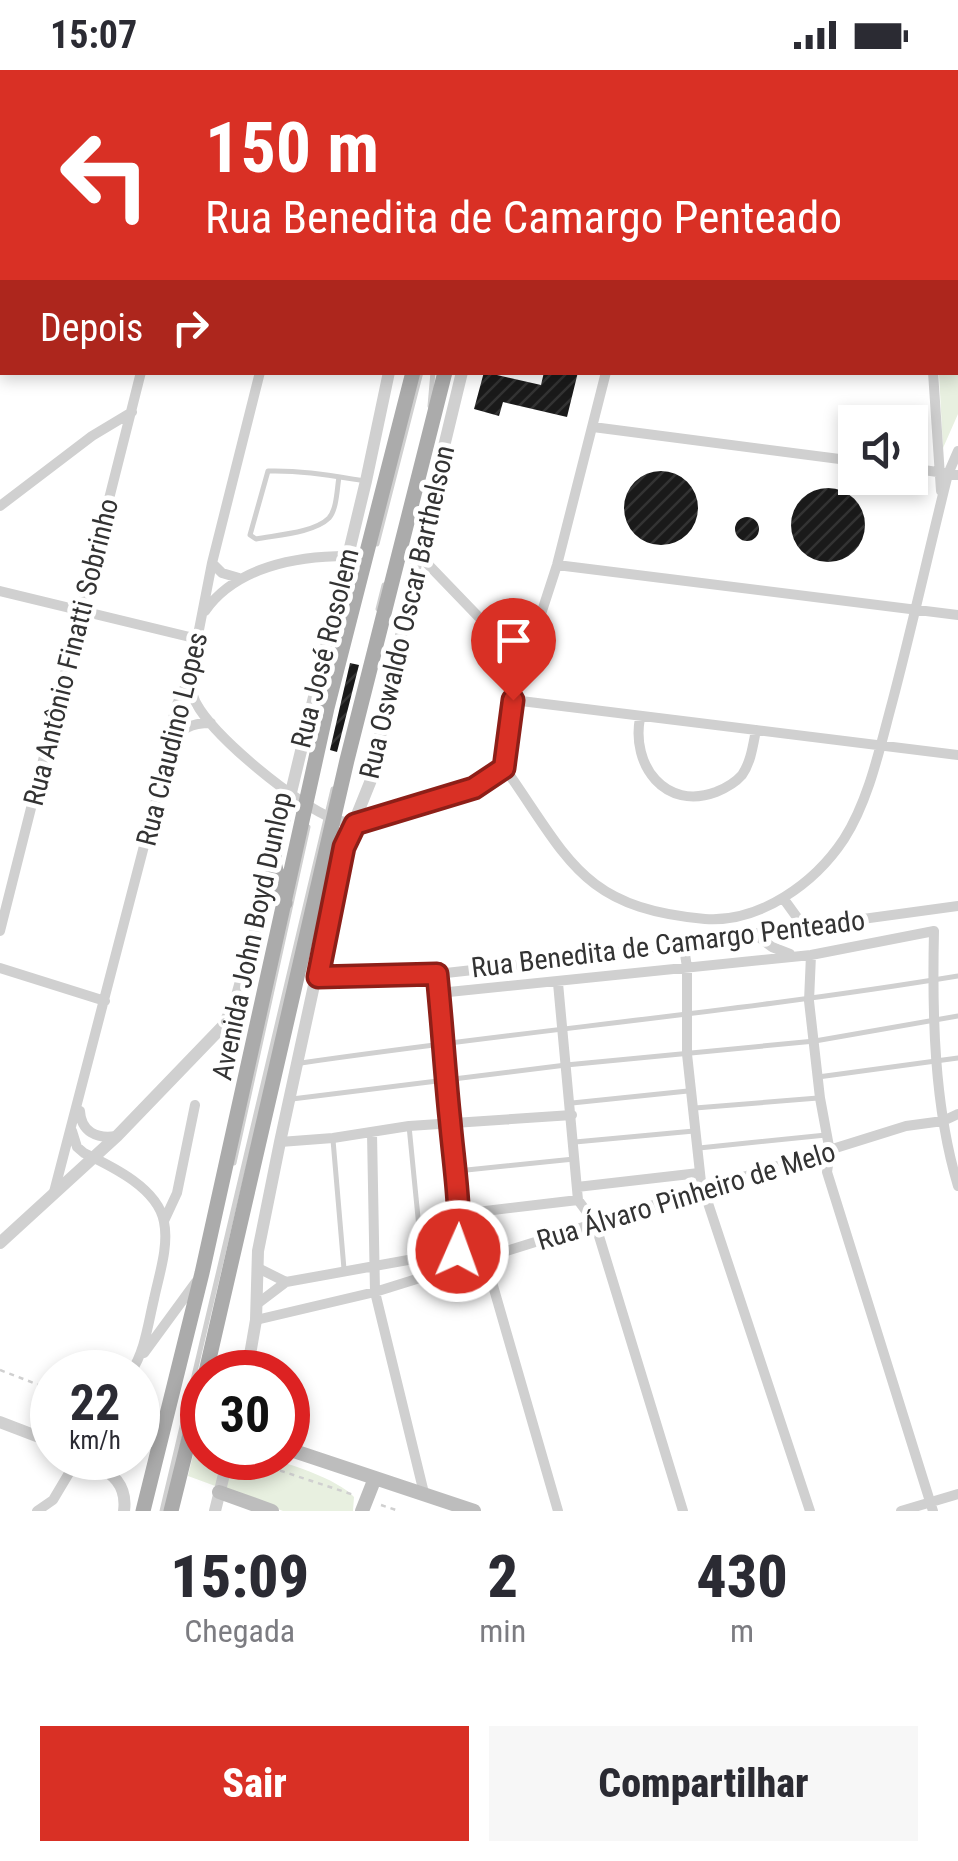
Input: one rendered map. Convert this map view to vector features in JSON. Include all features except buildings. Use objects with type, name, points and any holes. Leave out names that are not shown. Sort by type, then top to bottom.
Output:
[{"type":"main road","name":"Avenida John Boyd Dunlop","points":[[146,1511],[163,1412],[202,1273],[309,806],[416,375]]},
{"type":"main road","name":"Avenida John Boyd Dunlop","points":[[211,1350],[330,817],[445,375]]},
{"type":"main road","points":[[274,863],[286,906]]},
{"type":"main road","points":[[310,1456],[474,1511]]},
{"type":"main road","points":[[171,1511],[180,1475]]},
{"type":"main road","points":[[365,1503],[374,1478]]},
{"type":"main road","points":[[219,1492],[272,1511]]},
{"type":"street","name":"Rua Antônio Finatti Sobrinho","points":[[0,931],[140,375]]},
{"type":"street","name":"Rua Claudino Lopes","points":[[54,1193],[170,746],[171,724],[179,695],[188,681],[212,563],[259,375]]},
{"type":"street","name":"Rua José Rosolem","points":[[0,1243],[117,1136],[224,1025],[236,999],[274,863],[388,375]]},
{"type":"street","name":"Rua Oswaldo Oscar Barthelson","points":[[251,1350],[256,1320],[258,1251],[289,1099],[344,847],[371,780],[418,554],[461,375]]},
{"type":"street","points":[[605,375],[557,565],[513,700],[504,768],[547,834],[589,882],[662,915],[718,920],[752,912],[783,898],[809,878],[846,836],[880,747],[948,474],[958,451]]},
{"type":"street","points":[[933,375],[948,474]]},
{"type":"street","points":[[0,506],[92,436],[132,412]]},
{"type":"street","points":[[593,427],[838,459]]},
{"type":"street","points":[[418,554],[524,662]]},
{"type":"street","points":[[203,613],[217,594],[240,578],[318,556],[347,556]]},
{"type":"street","points":[[212,563],[222,573],[240,578]]},
{"type":"street","points":[[557,565],[958,615]]},
{"type":"street","points":[[0,591],[198,640]]},
{"type":"street","points":[[188,681],[196,702],[211,723],[290,796],[330,817],[355,824],[474,788],[504,768]]},
{"type":"street","points":[[513,700],[958,755]]},
{"type":"street","points":[[640,718],[636,739],[648,770],[675,794],[696,798],[730,785],[742,774],[756,730]]},
{"type":"street","points":[[170,746],[192,723],[211,723]]},
{"type":"street","points":[[783,898],[804,926]]},
{"type":"street","name":"Rua Benedita de Camargo Penteado","points":[[318,977],[437,974],[958,906]]},
{"type":"street","points":[[439,993],[810,955],[934,931],[934,1018],[943,1121],[958,1186]]},
{"type":"street","points":[[756,935],[772,947],[796,956]]},
{"type":"street","points":[[683,942],[690,1091],[704,1191],[810,1511]]},
{"type":"street","points":[[810,955],[809,1000],[830,1152],[827,1172],[931,1507]]},
{"type":"street","points":[[0,968],[105,1002]]},
{"type":"street","points":[[437,974],[457,1171],[458,1266]]},
{"type":"street","points":[[558,983],[578,1200],[594,1223],[682,1511]]},
{"type":"street","points":[[80,1104],[80,1120],[91,1133],[100,1138],[117,1136]]},
{"type":"street","points":[[164,1221],[177,1193],[194,1105]]},
{"type":"street","points":[[280,1142],[572,1109]]},
{"type":"street","name":"Rua Álvaro Pinheiro de Melo","points":[[256,1320],[375,1292],[906,1126],[943,1121],[958,1114]]},
{"type":"street","points":[[72,1130],[78,1147],[138,1185],[158,1207],[164,1221],[164,1254],[142,1350]]},
{"type":"street","points":[[372,1133],[375,1292],[424,1492]]},
{"type":"street","points":[[577,1187],[700,1173]]},
{"type":"street","points":[[460,1214],[578,1200]]},
{"type":"street","points":[[257,1304],[286,1282],[458,1251]]},
{"type":"street","points":[[485,1258],[558,1511]]},
{"type":"street","points":[[258,1268],[286,1282]]},
{"type":"street","points":[[146,1350],[202,1273]]},
{"type":"street","points":[[0,1422],[30,1434]]},
{"type":"street","points":[[37,1511],[53,1500],[65,1480]]},
{"type":"street","points":[[119,1480],[124,1511]]},
{"type":"street","points":[[214,1511],[222,1480]]},
{"type":"street","points":[[901,1511],[931,1507],[958,1494]]},
{"type":"lane","points":[[162,1511],[428,424],[434,375]]},
{"type":"lane","points":[[339,476],[333,512],[327,520],[278,535],[256,539],[250,536],[268,472],[289,470],[339,476],[366,481]]},
{"type":"lane","points":[[146,1511],[249,1099],[309,806]]},
{"type":"lane","points":[[298,1063],[809,1000],[958,976]]},
{"type":"lane","points":[[289,1099],[566,1065],[815,1041],[958,1016]]},
{"type":"lane","points":[[818,1077],[958,1058]]},
{"type":"lane","points":[[572,1109],[690,1091]]},
{"type":"lane","points":[[692,1108],[820,1098]]},
{"type":"lane","points":[[409,1126],[422,1258]]},
{"type":"lane","points":[[575,1142],[694,1130]]},
{"type":"lane","points":[[696,1149],[826,1134]]},
{"type":"lane","points":[[333,1138],[344,1272]]},
{"type":"lane","points":[[457,1171],[576,1159]]},
{"type":"path","points":[[0,1370],[30,1382]]},
{"type":"path","points":[[302,1480],[399,1511]]},
{"type":"green space","points":[[939,375],[958,375],[958,414],[943,448]]},
{"type":"green space","points":[[310,1472],[354,1497],[353,1511],[283,1511],[199,1480],[310,1480]]},
{"type":"route","points":[[458,1251],[457,1171],[437,974],[318,977],[344,847],[355,824],[474,788],[504,768],[513,700]]}]
